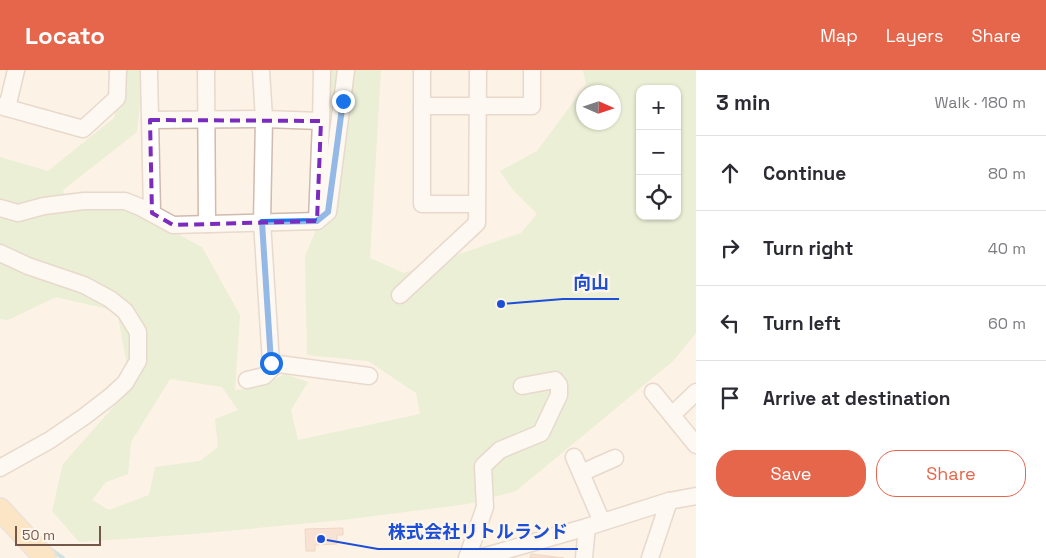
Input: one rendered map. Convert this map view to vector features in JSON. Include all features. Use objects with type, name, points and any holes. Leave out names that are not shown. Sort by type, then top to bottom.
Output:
[{"type":"main road","points":[[0,509],[45,558]]},
{"type":"street","points":[[16,70],[3,107],[83,129],[117,98],[118,70]]},
{"type":"street","points":[[149,70],[152,213]]},
{"type":"street","points":[[206,70],[207,224]]},
{"type":"street","points":[[261,70],[264,119],[262,222],[271,363],[369,376]]},
{"type":"street","points":[[317,221],[322,120],[322,70]]},
{"type":"street","points":[[0,208],[18,213],[44,206],[84,201],[125,201],[173,225],[317,221],[328,212],[346,70]]},
{"type":"street","points":[[422,70],[422,204],[477,204]]},
{"type":"street","points":[[400,295],[477,223],[478,70]]},
{"type":"street","points":[[422,106],[532,106],[532,70]]},
{"type":"street","points":[[150,120],[322,120]]},
{"type":"street","points":[[0,253],[28,266],[84,286],[110,299],[125,311],[138,332],[138,361],[125,383],[111,396],[50,440],[0,468]]},
{"type":"street","points":[[247,380],[264,376],[276,364]]},
{"type":"street","points":[[467,558],[485,507],[483,466],[500,450],[540,433],[559,395],[559,385],[555,380],[522,386]]},
{"type":"street","points":[[653,392],[696,445]]},
{"type":"street","points":[[672,415],[696,392]]},
{"type":"street","points":[[574,457],[581,473],[594,524],[584,558]]},
{"type":"street","points":[[581,473],[615,458]]},
{"type":"street","points":[[479,558],[669,501],[696,496]]},
{"type":"street","points":[[650,558],[669,501]]},
{"type":"highlighted area","points":[[150,120],[321,121],[317,221],[173,225],[152,213]]},
{"type":"green space","points":[[124,70],[144,70],[137,132],[63,190],[68,210],[113,206],[153,221],[202,247],[240,315],[235,390],[256,388],[285,374],[308,382],[291,410],[298,440],[420,414],[416,393],[368,361],[307,355],[305,256],[316,230],[322,206],[326,70],[381,70],[370,258],[404,273],[521,233],[537,214],[512,189],[500,171],[537,151],[576,98],[576,130],[621,130],[621,85],[586,85],[583,70],[696,70],[696,333],[673,361],[516,491],[468,504],[342,520],[194,534],[79,542],[52,511],[63,464],[131,387],[117,311],[56,297],[8,320],[0,319],[0,157],[48,171],[114,118]],"holes":[[[170,379],[222,387],[238,410],[215,419],[218,447],[200,461],[155,467],[149,495],[109,510],[92,500],[106,482],[128,474],[131,442]]]},
{"type":"building","points":[[343,528],[343,535],[337,535],[337,544],[315,545],[315,551],[306,551],[305,529]]},
{"type":"building","points":[[531,554],[564,558],[530,558]]},
{"type":"waterway","points":[[50,549],[63,558]]},
{"type":"place","name":"向山","points":[[501,304]]},
{"type":"place","name":"株式会社リトルランド","points":[[321,539]]},
{"type":"route","points":[[271,363],[262,222],[317,221],[328,212],[343,101]]}]
